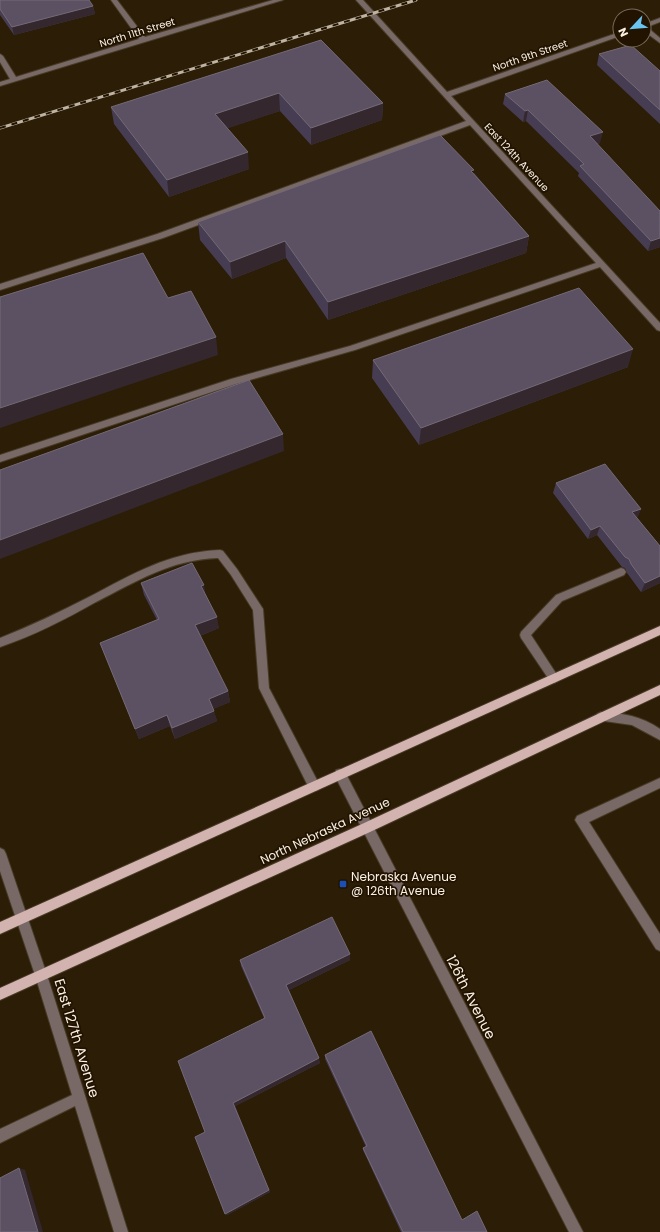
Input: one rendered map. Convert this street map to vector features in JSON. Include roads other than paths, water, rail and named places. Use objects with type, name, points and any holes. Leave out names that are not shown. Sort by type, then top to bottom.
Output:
[{"type":"main road","points":[[0,928],[660,630]]},
{"type":"main road","name":"North Nebraska Avenue","points":[[0,994],[366,828],[660,690]]},
{"type":"street","points":[[114,0],[143,40]]},
{"type":"street","name":"North 11th Street","points":[[0,84],[280,0]]},
{"type":"street","name":"East 124th Avenue","points":[[359,0],[660,328]]},
{"type":"street","points":[[652,34],[660,41]]},
{"type":"street","name":"North 9th Street","points":[[446,95],[612,37]]},
{"type":"street","points":[[0,56],[14,80]]},
{"type":"street","points":[[0,287],[160,236],[471,122]]},
{"type":"street","points":[[0,459],[234,381],[352,348],[601,264]]},
{"type":"street","points":[[0,643],[39,626],[154,567],[190,555],[220,554],[234,572],[258,609],[264,688],[314,786]]},
{"type":"street","points":[[554,678],[526,635],[559,598],[621,572]]},
{"type":"street","points":[[601,717],[631,719],[648,727],[660,735]]},
{"type":"street","name":"126th Avenue","points":[[340,774],[366,828],[576,1232]]},
{"type":"street","points":[[660,783],[581,820],[660,945]]},
{"type":"street","name":"East 127th Avenue","points":[[0,854],[41,975],[121,1232]]},
{"type":"street","points":[[0,1136],[80,1098]]},
{"type":"railway","points":[[0,128],[416,0]]},
{"type":"place","name":"Nebraska Avenue @ 126th Avenue","points":[[343,884]]}]
